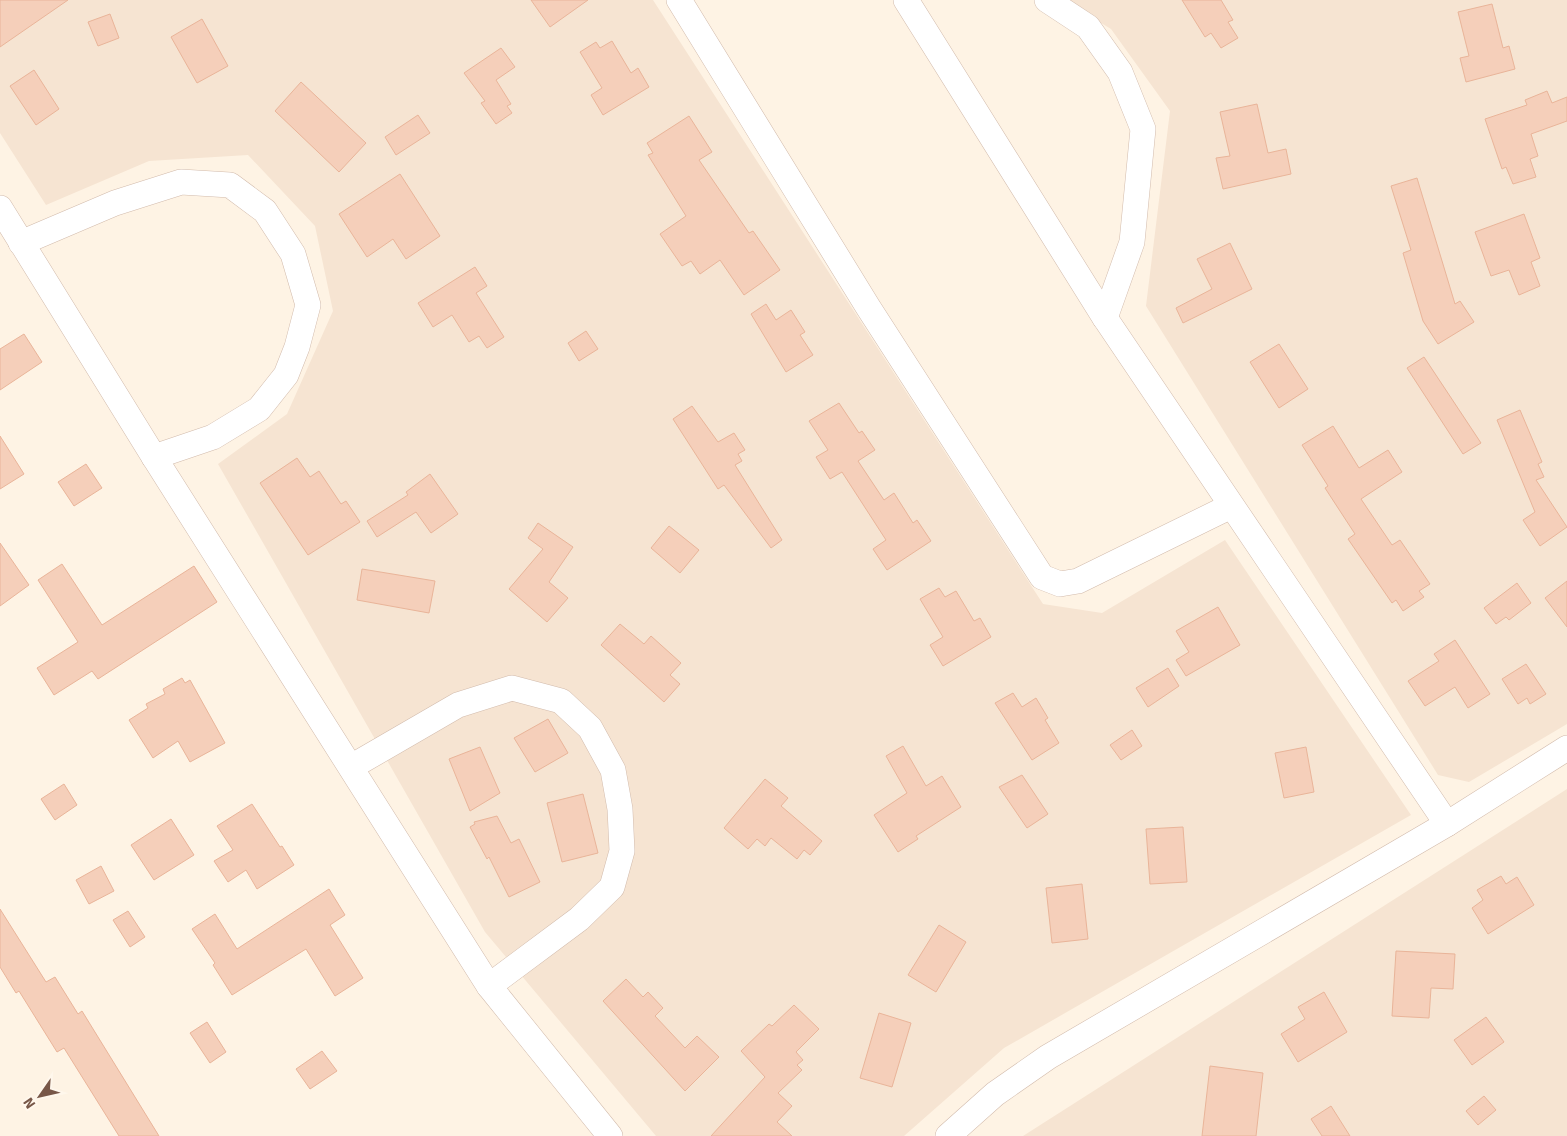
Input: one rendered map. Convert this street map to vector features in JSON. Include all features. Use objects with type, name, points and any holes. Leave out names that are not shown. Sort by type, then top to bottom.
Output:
[{"type":"street","points":[[678,0],[868,307],[1042,577],[1060,584],[1078,581],[1231,506]]},
{"type":"street","points":[[906,0],[1105,318],[1447,824]]},
{"type":"street","points":[[1047,0],[1088,27],[1120,72],[1143,129],[1132,242],[1105,318]]},
{"type":"street","points":[[21,243],[115,203],[181,182],[230,185],[266,211],[293,254],[308,305],[297,347],[286,375],[259,409],[213,437],[154,457]]},
{"type":"street","points":[[0,208],[154,457],[488,986],[610,1136]]},
{"type":"street","points":[[351,767],[458,705],[512,688],[561,701],[590,728],[613,770],[620,809],[622,851],[612,887],[579,920],[488,986]]},
{"type":"street","points":[[948,1136],[995,1094],[1048,1057],[1447,824],[1567,748]]},
{"type":"shaded area","points":[[0,0],[653,0],[1043,604],[1102,613],[1225,540],[1411,815],[1004,1048],[904,1136],[656,1136],[485,932],[218,464],[287,414],[333,311],[315,226],[248,155],[149,161],[46,205],[0,133]]},
{"type":"shaded area","points":[[1064,0],[1567,0],[1567,724],[1469,782],[1438,775],[1146,306],[1170,111],[1111,29]]},
{"type":"shaded area","points":[[1567,789],[1567,1136],[1023,1136]]},
{"type":"building","points":[[0,0],[68,0],[0,47]]},
{"type":"building","points":[[531,0],[588,0],[550,27]]},
{"type":"building","points":[[1182,0],[1221,0],[1233,20],[1228,22],[1238,38],[1221,48],[1211,33],[1205,37]]},
{"type":"building","points":[[1492,4],[1503,48],[1509,46],[1515,69],[1466,82],[1460,58],[1469,56],[1458,12]]},
{"type":"building","points":[[110,14],[119,38],[98,46],[88,22]]},
{"type":"building","points":[[202,19],[228,66],[197,83],[171,37]]},
{"type":"building","points":[[612,41],[631,73],[638,68],[649,87],[603,115],[591,95],[602,88],[580,52],[596,42],[600,48]]},
{"type":"building","points":[[501,48],[515,67],[496,80],[511,104],[507,106],[512,113],[496,124],[481,103],[485,101],[464,73]]},
{"type":"building","points":[[34,70],[59,109],[36,125],[10,86]]},
{"type":"building","points":[[301,82],[366,143],[339,172],[275,111]]},
{"type":"building","points":[[1547,91],[1552,103],[1567,97],[1567,121],[1531,134],[1538,156],[1530,159],[1536,177],[1513,184],[1506,167],[1502,169],[1485,119],[1527,105],[1525,100]]},
{"type":"building","points":[[1257,104],[1268,153],[1286,149],[1291,174],[1223,189],[1216,158],[1230,156],[1220,112]]},
{"type":"building","points":[[418,115],[430,133],[396,155],[385,137]]},
{"type":"building","points":[[689,116],[712,152],[699,160],[749,233],[753,231],[780,270],[744,295],[720,260],[700,274],[691,261],[682,266],[660,234],[686,216],[648,155],[653,153],[647,143]]},
{"type":"building","points":[[400,174],[440,236],[406,259],[393,239],[367,257],[339,214]]},
{"type":"building","points":[[1417,178],[1455,304],[1460,301],[1474,322],[1438,344],[1423,321],[1403,253],[1411,250],[1391,186]]},
{"type":"building","points":[[1524,214],[1540,258],[1531,262],[1540,286],[1519,295],[1509,270],[1491,276],[1475,232]]},
{"type":"building","points":[[1230,243],[1252,289],[1183,323],[1176,308],[1212,289],[1197,259]]},
{"type":"building","points":[[475,267],[487,286],[476,293],[504,337],[487,348],[479,336],[469,342],[452,315],[433,327],[418,303]]},
{"type":"building","points":[[766,304],[776,320],[791,310],[805,332],[800,335],[813,355],[786,372],[751,314]]},
{"type":"building","points":[[586,331],[598,349],[579,361],[568,343]]},
{"type":"building","points":[[24,334],[42,362],[0,390],[0,349]]},
{"type":"building","points":[[1279,344],[1308,389],[1279,408],[1250,362]]},
{"type":"building","points":[[1424,357],[1481,443],[1463,454],[1407,368]]},
{"type":"building","points":[[839,403],[859,433],[862,431],[875,450],[858,461],[884,500],[894,493],[913,523],[917,520],[931,541],[887,570],[873,549],[886,540],[842,472],[830,479],[816,457],[828,450],[809,421]]},
{"type":"building","points":[[692,406],[718,442],[734,433],[745,450],[738,454],[742,461],[735,465],[782,540],[771,548],[724,485],[718,489],[673,419]]},
{"type":"building","points":[[1520,410],[1542,462],[1538,464],[1544,477],[1536,480],[1567,527],[1540,546],[1523,520],[1535,512],[1497,420]]},
{"type":"building","points":[[1333,426],[1359,468],[1388,450],[1402,472],[1361,499],[1392,545],[1400,540],[1430,584],[1419,591],[1424,597],[1403,611],[1396,600],[1392,603],[1348,539],[1355,534],[1325,488],[1328,486],[1302,445]]},
{"type":"building","points":[[0,436],[24,474],[0,489]]},
{"type":"building","points":[[297,458],[310,477],[319,471],[341,504],[346,501],[360,522],[308,555],[260,483]]},
{"type":"building","points":[[86,464],[102,488],[74,506],[58,482]]},
{"type":"building","points":[[430,474],[458,514],[431,533],[416,512],[377,537],[367,521],[408,495],[406,492]]},
{"type":"building","points":[[538,523],[573,547],[549,582],[568,598],[547,622],[509,589],[543,549],[528,538]]},
{"type":"building","points":[[669,526],[699,550],[680,573],[651,548]]},
{"type":"building","points":[[0,543],[29,585],[0,606]]},
{"type":"building","points":[[62,564],[102,625],[194,566],[217,602],[98,679],[92,671],[54,695],[37,668],[78,642],[38,580]]},
{"type":"building","points":[[362,569],[435,581],[429,613],[357,600]]},
{"type":"building","points":[[1567,581],[1567,627],[1545,598]]},
{"type":"building","points":[[1517,583],[1531,603],[1509,620],[1506,617],[1496,624],[1484,608]]},
{"type":"building","points":[[939,588],[945,597],[956,591],[974,621],[980,618],[991,637],[943,666],[930,645],[943,637],[920,599]]},
{"type":"building","points":[[1218,607],[1240,645],[1186,676],[1176,660],[1189,652],[1176,631]]},
{"type":"building","points":[[620,624],[644,644],[651,636],[681,663],[670,675],[680,684],[664,702],[601,645]]},
{"type":"building","points":[[1455,640],[1490,694],[1468,708],[1455,687],[1425,706],[1408,681],[1439,661],[1434,654]]},
{"type":"building","points":[[1526,664],[1546,694],[1530,704],[1527,698],[1518,704],[1502,679]]},
{"type":"building","points":[[1168,668],[1179,686],[1148,707],[1136,688]]},
{"type":"building","points":[[182,678],[185,683],[190,680],[225,743],[190,762],[178,741],[153,758],[129,720],[148,708],[146,704],[165,694],[163,689]]},
{"type":"building","points":[[1013,693],[1022,707],[1036,698],[1048,718],[1045,720],[1059,743],[1032,760],[995,703]]},
{"type":"building","points":[[548,719],[568,753],[535,772],[514,738]]},
{"type":"building","points":[[1132,730],[1142,746],[1121,760],[1110,745]]},
{"type":"building","points":[[903,746],[926,786],[942,776],[961,807],[916,836],[918,839],[898,852],[874,815],[907,793],[886,756]]},
{"type":"building","points":[[480,747],[500,793],[470,811],[449,759]]},
{"type":"building","points":[[1306,747],[1314,792],[1284,798],[1275,753]]},
{"type":"building","points":[[1022,775],[1048,814],[1027,828],[999,787]]},
{"type":"building","points":[[765,779],[788,798],[781,806],[822,841],[810,855],[804,850],[797,859],[771,838],[765,846],[757,839],[748,849],[724,828]]},
{"type":"building","points":[[64,784],[77,805],[55,820],[41,799]]},
{"type":"building","points":[[583,794],[598,853],[562,862],[547,803]]},
{"type":"building","points":[[252,804],[294,865],[257,889],[246,870],[228,882],[214,861],[233,850],[217,826]]},
{"type":"building","points":[[497,816],[511,843],[519,839],[540,882],[509,897],[489,857],[487,859],[470,827],[475,824],[474,822]]},
{"type":"building","points":[[171,819],[194,855],[154,880],[131,845]]},
{"type":"building","points":[[1183,827],[1187,882],[1150,884],[1146,829]]},
{"type":"building","points":[[101,866],[114,891],[89,904],[76,880]]},
{"type":"building","points":[[1501,876],[1506,884],[1517,877],[1534,905],[1488,934],[1472,908],[1483,900],[1477,890]]},
{"type":"building","points":[[1082,884],[1088,939],[1052,943],[1046,888]]},
{"type":"building","points":[[329,889],[345,915],[330,925],[363,978],[335,996],[306,949],[232,995],[213,965],[215,963],[192,929],[215,914],[237,949]]},
{"type":"building","points":[[0,909],[46,982],[55,977],[78,1014],[82,1011],[159,1136],[119,1136],[64,1048],[57,1052],[19,991],[16,993],[0,967]]},
{"type":"building","points":[[128,911],[145,937],[130,947],[113,920]]},
{"type":"building","points":[[939,925],[966,942],[936,992],[908,975]]},
{"type":"building","points":[[1396,951],[1455,954],[1453,989],[1431,988],[1429,1018],[1392,1016]]},
{"type":"building","points":[[626,979],[643,997],[648,992],[663,1008],[655,1016],[685,1048],[697,1036],[719,1057],[685,1091],[603,1001]]},
{"type":"building","points":[[1324,992],[1347,1032],[1298,1062],[1281,1034],[1305,1019],[1298,1007]]},
{"type":"building","points":[[794,1005],[819,1029],[796,1052],[803,1060],[797,1065],[802,1070],[778,1093],[792,1106],[777,1122],[792,1136],[711,1136],[765,1077],[741,1051],[769,1024],[772,1026]]},
{"type":"building","points":[[879,1013],[911,1023],[892,1087],[860,1078]]},
{"type":"building","points":[[1486,1017],[1504,1042],[1472,1065],[1454,1040]]},
{"type":"building","points":[[207,1022],[226,1052],[210,1063],[190,1033]]},
{"type":"building","points":[[322,1051],[337,1071],[310,1089],[296,1069]]},
{"type":"building","points":[[1210,1066],[1263,1073],[1256,1136],[1202,1136]]},
{"type":"building","points":[[1484,1096],[1496,1110],[1478,1125],[1466,1111]]},
{"type":"building","points":[[1331,1106],[1350,1136],[1322,1136],[1311,1119]]}]
